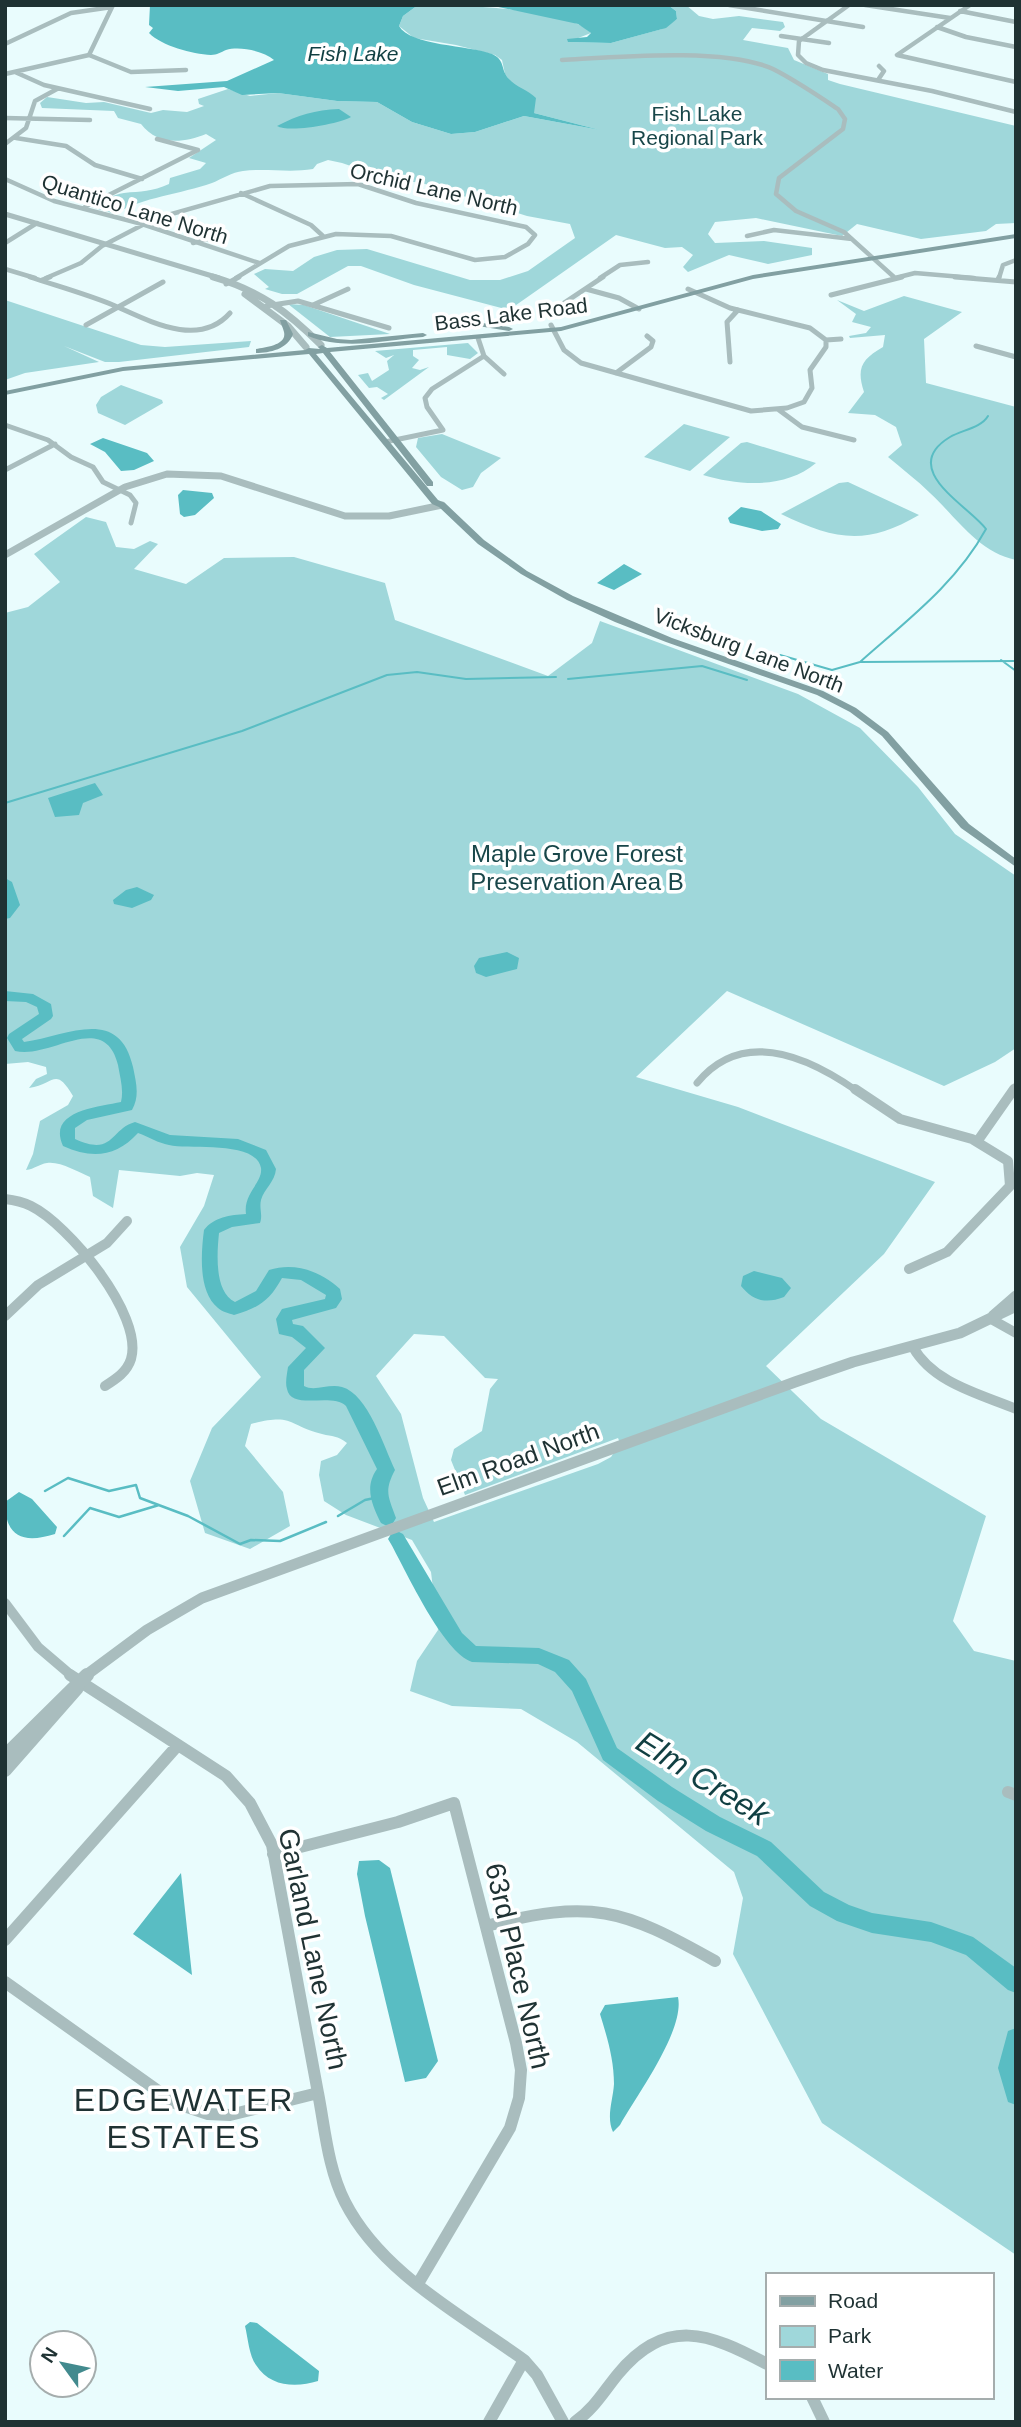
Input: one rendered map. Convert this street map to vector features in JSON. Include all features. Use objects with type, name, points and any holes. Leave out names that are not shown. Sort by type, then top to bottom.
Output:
[{"type":"main road","name":"Bass Lake Road","points":[[323,348],[364,348],[478,338],[552,328],[636,308],[691,291],[773,273],[1016,230]]},
{"type":"main road","name":"Bass Lake Road","points":[[872,255],[1016,236]]},
{"type":"main road","points":[[256,351],[275,348],[287,340],[289,334],[283,322]]},
{"type":"main road","points":[[472,323],[509,329]]},
{"type":"main road","name":"Bass Lake Road","points":[[158,366],[281,356],[323,348],[433,335],[552,328]]},
{"type":"main road","points":[[478,338],[509,329]]},
{"type":"main road","points":[[311,334],[324,340],[341,341],[433,335]]},
{"type":"main road","name":"Vicksburg Lane North","points":[[323,348],[397,440],[443,501],[442,505]]},
{"type":"main road","points":[[339,368],[347,356],[364,348]]},
{"type":"main road","name":"Bass Lake Road","points":[[5,390],[98,368],[256,351],[309,350]]},
{"type":"main road","name":"Vicksburg Lane North","points":[[309,350],[435,502],[442,505],[485,547],[553,590],[609,615],[820,693],[853,710],[898,747],[974,834],[1016,864]]},
{"type":"main road","points":[[281,356],[320,364]]},
{"type":"main road","points":[[123,369],[139,371],[146,379],[148,370],[158,366]]},
{"type":"main road","name":"Bass Lake Road","points":[[5,390],[123,369]]},
{"type":"street","points":[[729,5],[745,10],[863,27]]},
{"type":"street","points":[[849,5],[801,39],[797,46],[798,55],[806,63],[823,70],[1016,112]]},
{"type":"street","points":[[865,5],[950,18]]},
{"type":"street","points":[[970,5],[897,54],[905,59],[1016,82]]},
{"type":"street","points":[[5,44],[71,13],[112,6]]},
{"type":"street","points":[[89,55],[112,6]]},
{"type":"street","points":[[960,11],[1016,22]]},
{"type":"street","points":[[937,27],[966,37],[1016,47]]},
{"type":"street","points":[[781,36],[829,43]]},
{"type":"street","points":[[5,74],[89,55],[131,72],[186,70]]},
{"type":"street","points":[[562,60],[649,55],[734,59],[772,69],[833,106],[845,119],[843,129],[776,184],[778,197],[797,212],[834,226],[853,238],[894,277]]},
{"type":"street","points":[[878,80],[883,74],[879,66]]},
{"type":"street","points":[[15,72],[57,89],[150,109]]},
{"type":"street","points":[[5,144],[16,138],[32,118],[35,101],[57,89]]},
{"type":"street","points":[[5,118],[90,120]]},
{"type":"street","points":[[16,138],[66,146],[95,165],[142,178]]},
{"type":"street","points":[[85,207],[198,150],[157,139]]},
{"type":"street","name":"Quantico Lane North","points":[[5,179],[27,191],[143,224],[259,263]]},
{"type":"street","name":"Orchid Lane North","points":[[43,280],[81,263],[106,244],[143,224],[270,186],[352,183],[429,206],[526,226],[534,232],[534,240],[507,258],[488,262],[384,235],[360,233],[323,236]]},
{"type":"street","points":[[242,193],[307,223],[323,236]]},
{"type":"street","points":[[5,214],[228,283],[275,303],[323,348]]},
{"type":"street","points":[[5,242],[37,223]]},
{"type":"street","points":[[747,236],[762,231],[787,230],[837,239],[853,238]]},
{"type":"street","points":[[193,243],[227,234]]},
{"type":"street","points":[[228,283],[290,244],[323,236]]},
{"type":"street","points":[[998,280],[1003,265],[1016,260]]},
{"type":"street","points":[[564,303],[624,264],[648,262]]},
{"type":"street","points":[[5,269],[115,306],[142,320],[174,328],[210,326],[222,322],[230,313]]},
{"type":"street","points":[[831,295],[894,277],[926,273],[1016,282]]},
{"type":"street","points":[[86,324],[163,282]]},
{"type":"street","points":[[228,283],[264,306],[309,350]]},
{"type":"street","points":[[313,305],[348,289]]},
{"type":"street","points":[[586,289],[636,308]]},
{"type":"street","points":[[691,291],[738,310],[810,328],[826,340],[841,339]]},
{"type":"street","points":[[264,306],[294,300],[389,328]]},
{"type":"street","points":[[730,362],[727,322],[738,310]]},
{"type":"street","points":[[552,328],[572,358],[731,408],[779,410],[800,403],[810,393],[810,370],[826,348],[826,340]]},
{"type":"street","points":[[616,373],[651,347],[653,341],[647,336]]},
{"type":"street","points":[[478,338],[484,356],[503,374]]},
{"type":"street","points":[[976,346],[1016,358]]},
{"type":"street","points":[[385,442],[443,430],[427,407],[425,398],[432,389],[484,356]]},
{"type":"street","points":[[779,410],[802,427],[854,440]]},
{"type":"street","points":[[5,425],[55,444],[71,457],[89,465],[103,482],[130,495],[136,503],[131,523]]},
{"type":"street","points":[[5,470],[55,444]]},
{"type":"street","points":[[5,555],[120,490],[155,477],[194,473],[233,479],[320,510],[345,516],[389,516],[442,505]]},
{"type":"street","points":[[697,1083],[713,1063],[747,1051],[796,1059],[843,1081],[882,1110],[910,1123],[979,1139],[1008,1161],[1010,1186],[947,1252],[909,1269]]},
{"type":"street","points":[[979,1139],[1016,1086]]},
{"type":"street","points":[[5,1199],[31,1205],[43,1213],[87,1256],[119,1306],[133,1342],[131,1361],[124,1371],[105,1386]]},
{"type":"street","points":[[5,1317],[38,1285],[107,1243],[127,1221]]},
{"type":"street","name":"Elm Road North","points":[[991,1319],[1016,1296]]},
{"type":"street","name":"Elm Road North","points":[[5,1756],[42,1714],[80,1681],[139,1633],[170,1614],[236,1585],[795,1382],[853,1362],[960,1333],[1016,1306]]},
{"type":"street","points":[[991,1319],[1016,1333]]},
{"type":"street","points":[[913,1347],[916,1356],[930,1370],[1016,1409]]},
{"type":"street","name":"Garland Lane North","points":[[5,1603],[28,1638],[45,1655],[80,1681],[214,1766],[241,1790],[259,1816],[273,1854],[332,2164],[345,2203],[396,2266],[524,2360],[554,2402],[563,2422]]},
{"type":"street","name":"Elm Road North","points":[[5,1770],[69,1700],[80,1681]]},
{"type":"street","points":[[5,1940],[178,1745]]},
{"type":"street","name":"63rd Place North","points":[[273,1854],[398,1822],[454,1803],[516,2043],[521,2070],[519,2098],[510,2127],[419,2282]]},
{"type":"street","points":[[486,1926],[534,1912],[579,1908],[612,1912],[654,1926],[715,1961]]},
{"type":"street","points":[[5,1982],[175,2104],[208,2115],[230,2115],[318,2093]]},
{"type":"street","points":[[575,2422],[592,2411],[636,2350],[674,2335],[701,2334],[722,2340],[766,2363]]},
{"type":"street","points":[[489,2422],[524,2360]]},
{"type":"street","points":[[813,2399],[824,2422]]},
{"type":"green space","name":"Fish Lake Regional Park","points":[[418,5],[482,7],[535,13],[578,24],[591,33],[568,42],[611,43],[662,29],[677,19],[676,11],[668,5],[686,5],[699,16],[713,19],[739,16],[783,22],[785,27],[780,31],[752,28],[743,40],[788,48],[794,60],[828,74],[828,80],[840,84],[1016,126],[1016,223],[996,224],[986,231],[921,239],[857,224],[842,236],[756,218],[715,222],[708,234],[715,243],[764,241],[812,248],[812,255],[768,264],[729,255],[688,272],[683,267],[693,255],[682,247],[665,248],[616,235],[509,310],[414,285],[361,266],[348,266],[297,294],[282,294],[265,289],[269,287],[254,274],[265,269],[293,271],[314,257],[337,250],[367,249],[470,280],[500,280],[528,271],[575,238],[570,224],[527,216],[422,183],[389,179],[328,160],[317,164],[313,169],[252,170],[231,174],[212,183],[162,196],[115,214],[91,207],[120,194],[163,187],[169,184],[170,178],[200,169],[206,163],[189,158],[216,140],[206,134],[171,141],[155,136],[141,124],[118,118],[114,111],[42,108],[40,103],[47,97],[86,103],[104,102],[151,113],[163,110],[187,112],[204,106],[199,104],[198,99],[228,89],[250,96],[278,93],[337,101],[377,102],[412,122],[451,134],[475,132],[524,116],[600,130],[534,113],[505,74],[502,60],[495,55],[414,38],[399,26],[403,16]]},
{"type":"green space","points":[[904,296],[962,312],[924,339],[926,383],[1016,407],[1016,560],[1002,556],[979,542],[925,488],[888,457],[902,445],[896,427],[875,415],[848,413],[864,392],[861,377],[863,365],[883,347],[885,335],[850,338],[849,336],[866,333],[871,327],[852,322],[856,314],[837,300],[864,311]]},
{"type":"green space","points":[[5,300],[141,345],[165,347],[251,341],[249,347],[119,362],[105,362],[64,346],[99,362],[25,373],[5,380]]},
{"type":"green space","points":[[288,304],[304,305],[390,334],[330,337]]},
{"type":"green space","points":[[468,343],[478,353],[470,359],[447,355],[447,347],[413,350],[413,356],[419,360],[412,368],[420,370],[429,367],[384,400],[381,398],[388,394],[377,387],[369,388],[358,375],[368,373],[372,381],[389,370],[387,361],[394,355],[386,358],[375,351]]},
{"type":"green space","points":[[121,385],[162,400],[163,403],[125,425],[98,413],[96,405],[101,397]]},
{"type":"green space","points":[[684,424],[730,437],[690,471],[644,457]]},
{"type":"green space","points":[[442,434],[501,458],[481,473],[473,487],[462,490],[441,477],[416,447],[418,438]]},
{"type":"green space","points":[[747,442],[816,463],[790,477],[762,483],[703,475],[741,443]]},
{"type":"green space","points":[[848,482],[919,515],[883,532],[850,536],[818,529],[781,514],[839,483]]},
{"type":"green space","name":"Maple Grove Forest Preservation Area B","points":[[86,517],[106,522],[116,547],[134,549],[150,541],[158,544],[134,569],[186,584],[224,558],[294,557],[385,583],[395,620],[548,676],[592,643],[600,621],[798,694],[860,728],[918,787],[955,834],[1016,876],[1016,1048],[995,1062],[944,1086],[727,991],[636,1077],[738,1107],[935,1182],[884,1254],[766,1366],[821,1419],[986,1516],[953,1621],[974,1651],[1016,1661],[1016,2255],[822,2123],[733,1954],[743,1898],[734,1872],[577,1742],[521,1709],[452,1706],[410,1691],[417,1661],[438,1630],[431,1572],[412,1540],[346,1515],[324,1501],[319,1475],[321,1461],[337,1455],[347,1443],[338,1437],[310,1431],[283,1420],[251,1424],[245,1446],[283,1492],[290,1526],[250,1549],[205,1533],[190,1481],[212,1428],[261,1377],[187,1287],[180,1247],[204,1206],[214,1175],[197,1173],[180,1176],[119,1170],[113,1208],[93,1196],[90,1177],[75,1170],[52,1163],[26,1170],[33,1154],[40,1121],[68,1105],[73,1096],[58,1079],[29,1088],[36,1079],[47,1074],[46,1067],[28,1062],[5,1064],[5,613],[28,607],[60,582],[34,554]],"holes":[[[414,1334],[444,1336],[485,1378],[498,1379],[490,1389],[482,1431],[454,1449],[451,1460],[465,1495],[618,1438],[620,1443],[611,1457],[434,1522],[423,1498],[401,1414],[376,1376]]]},
{"type":"water","name":"Fish Lake","points":[[150,5],[418,5],[403,16],[399,26],[405,33],[427,41],[492,54],[499,59],[509,79],[536,98],[534,113],[600,130],[524,116],[475,132],[451,134],[412,122],[377,102],[337,101],[278,93],[242,95],[224,87],[178,91],[145,87],[227,81],[274,60],[264,54],[244,49],[226,50],[211,55],[169,45],[149,33],[153,28],[149,25]]},
{"type":"water","points":[[489,5],[668,5],[676,11],[677,19],[666,28],[611,43],[568,42],[567,39],[587,37],[591,33],[578,24]]},
{"type":"water","points":[[339,109],[351,117],[314,127],[292,129],[277,126],[307,114]]},
{"type":"water","points":[[103,438],[147,453],[154,461],[134,470],[121,471],[105,452],[90,444]]},
{"type":"water","points":[[183,490],[212,493],[214,498],[195,515],[184,517],[180,514],[178,495]]},
{"type":"water","points":[[741,507],[761,511],[781,524],[778,529],[762,531],[730,523],[728,518]]},
{"type":"water","points":[[624,564],[642,574],[614,590],[597,583]]},
{"type":"water","points":[[95,783],[103,795],[83,803],[79,815],[55,817],[48,798]]},
{"type":"water","points":[[137,887],[154,895],[151,900],[132,908],[114,904],[113,900],[126,890]]},
{"type":"water","points":[[507,952],[519,958],[517,969],[486,977],[476,973],[474,966],[479,958]]},
{"type":"water","points":[[754,1271],[782,1278],[791,1288],[784,1297],[777,1299],[766,1301],[755,1298],[741,1286],[743,1276]]},
{"type":"water","points":[[19,1492],[32,1499],[57,1527],[55,1534],[34,1538],[18,1535],[12,1530],[8,1523],[5,1502]]},
{"type":"water","points":[[379,1860],[390,1868],[438,2061],[426,2078],[405,2082],[357,1874],[359,1861]]},
{"type":"water","points":[[181,1873],[192,1975],[133,1934]]},
{"type":"water","points":[[678,1997],[678,2011],[667,2044],[648,2080],[613,2132],[610,2114],[614,2084],[613,2066],[600,2014],[605,2005]]},
{"type":"water","points":[[250,2322],[257,2323],[319,2371],[318,2381],[292,2385],[268,2378],[254,2361],[249,2347],[245,2326]]},
{"type":"waterway","points":[[860,662],[945,584],[974,549],[986,529],[942,486],[934,474],[931,462],[936,449],[950,437],[976,426],[988,416]]},
{"type":"waterway","points":[[780,655],[832,670],[860,662]]},
{"type":"waterway","points":[[860,662],[1002,661]]},
{"type":"waterway","points":[[1002,661],[1016,671]]},
{"type":"waterway","points":[[1002,661],[1016,661]]},
{"type":"waterway","points":[[568,679],[702,666],[747,680]]},
{"type":"waterway","points":[[5,803],[242,731],[387,675],[417,672],[466,679],[556,677]]},
{"type":"waterway","name":"Elm Creek","points":[[5,882],[13,905],[5,915]]},
{"type":"waterway","name":"Elm Creek","points":[[5,996],[28,997],[44,1004],[46,1016],[14,1038],[20,1047],[86,1034],[100,1034],[112,1038],[121,1050],[130,1088],[127,1106],[83,1116],[67,1126],[68,1142],[87,1149],[104,1149],[120,1142],[135,1127],[170,1140],[238,1144],[251,1148],[267,1163],[268,1174],[254,1197],[254,1219],[229,1221],[212,1230],[210,1254],[213,1283],[225,1305],[234,1308],[258,1299],[268,1289],[275,1274],[282,1272],[306,1276],[322,1283],[334,1293],[330,1304],[288,1314],[284,1319],[285,1329],[297,1331],[317,1348],[296,1367],[295,1390],[308,1396],[340,1393],[352,1401],[386,1470],[378,1481],[379,1497],[387,1518]]},
{"type":"waterway","points":[[45,1491],[68,1478],[109,1491],[136,1485],[140,1498],[159,1505]]},
{"type":"waterway","points":[[338,1516],[365,1500],[379,1497]]},
{"type":"waterway","points":[[64,1536],[90,1508],[119,1517],[159,1505]]},
{"type":"waterway","points":[[159,1505],[188,1516],[240,1544],[251,1540],[280,1541],[326,1522]]},
{"type":"waterway","name":"Elm Creek","points":[[397,1539],[455,1639],[472,1654],[539,1656],[562,1666],[579,1685],[610,1754],[665,1794],[713,1824],[764,1849],[817,1899],[844,1914],[872,1923],[931,1932],[973,1947],[1016,1982]]},
{"type":"waterway","name":"Elm Creek","points":[[1016,2039],[1009,2068],[1016,2094]]},
{"type":"district","name":"EDGEWATER ESTATES","points":[[184,2118]]}]
